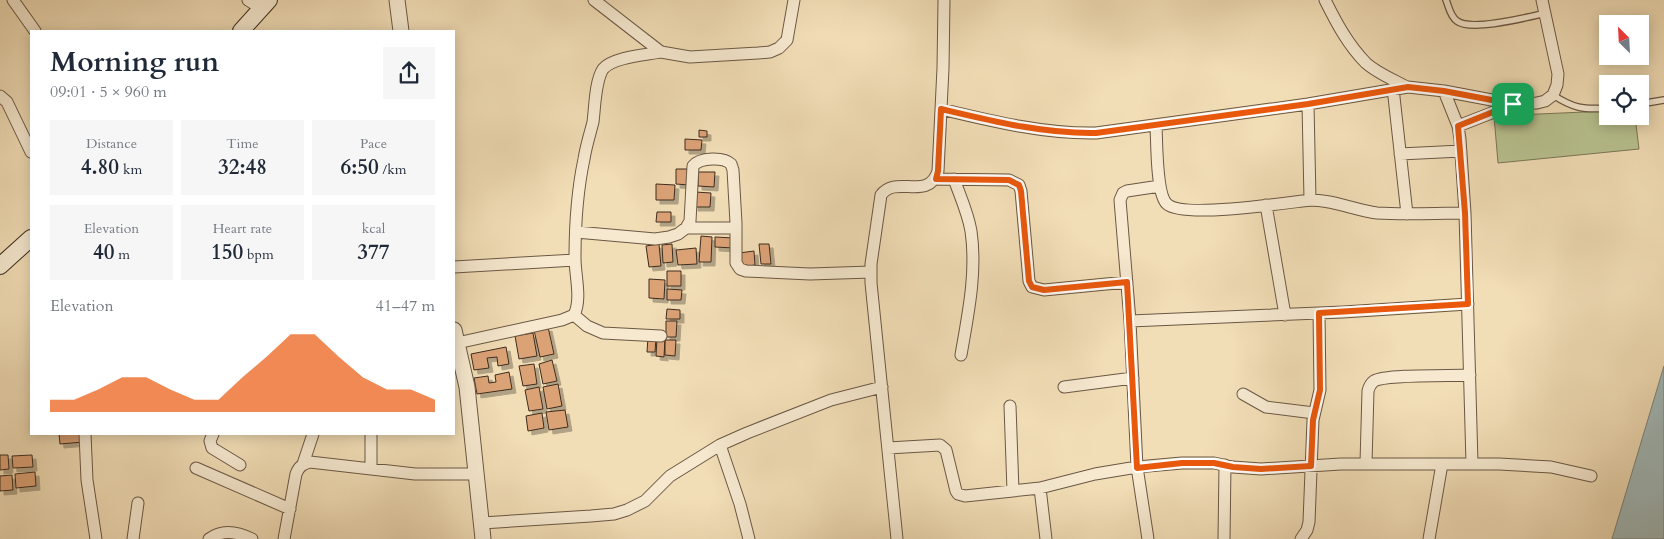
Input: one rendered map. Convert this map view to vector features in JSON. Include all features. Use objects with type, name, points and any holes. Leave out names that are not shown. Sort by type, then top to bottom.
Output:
[{"type":"main road","points":[[242,30],[260,3]]},
{"type":"main road","points":[[0,266],[30,239]]},
{"type":"street","points":[[13,0],[34,30]]},
{"type":"street","points":[[397,0],[400,30]]},
{"type":"street","points":[[594,0],[661,52]]},
{"type":"street","points":[[483,539],[467,387],[456,337],[554,322],[574,315],[578,306],[575,260],[576,208],[583,160],[593,122],[599,78],[603,70],[608,65],[617,61],[661,52],[690,57],[770,52],[779,48],[787,40],[794,0]]},
{"type":"street","points":[[897,539],[871,272],[881,195],[893,187],[925,186],[936,179],[941,109],[944,0]]},
{"type":"street","points":[[1325,0],[1340,30],[1366,63],[1408,87]]},
{"type":"street","points":[[941,109],[986,120],[1077,134],[1156,126],[1308,104],[1393,88],[1408,87],[1444,91],[1513,104],[1537,103],[1545,101],[1553,95],[1557,85],[1558,74],[1542,0]]},
{"type":"street","points":[[1393,88],[1407,214]]},
{"type":"street","points":[[1444,91],[1458,126],[1465,213],[1472,463]]},
{"type":"street","points":[[0,96],[7,102],[30,150]]},
{"type":"street","points":[[1308,104],[1310,200]]},
{"type":"street","points":[[1458,126],[1513,104]]},
{"type":"street","points":[[1156,126],[1160,186],[1168,206],[1178,209],[1204,210],[1310,200],[1358,210],[1407,214],[1465,213]]},
{"type":"street","points":[[1400,154],[1460,151]]},
{"type":"street","points":[[576,232],[654,239],[678,234],[686,228],[690,221],[694,166],[703,160],[726,160],[731,164],[737,267],[742,270],[810,274],[871,272]]},
{"type":"street","points":[[936,179],[1009,180],[1019,185],[1029,281],[1032,287],[1044,290],[1127,282]]},
{"type":"street","points":[[954,179],[971,229],[973,272],[961,355]]},
{"type":"street","points":[[1148,539],[1137,468],[1130,321],[1120,196],[1127,190],[1160,186]]},
{"type":"street","points":[[1266,205],[1285,315]]},
{"type":"street","points":[[686,228],[736,228]]},
{"type":"street","points":[[455,267],[575,260]]},
{"type":"street","points":[[1130,321],[1285,315],[1468,304]]},
{"type":"street","points":[[1301,539],[1307,530],[1309,522],[1314,413],[1319,399],[1321,380],[1319,313]]},
{"type":"street","points":[[574,315],[587,326],[604,332],[661,336]]},
{"type":"street","points":[[1366,463],[1368,391],[1369,385],[1373,381],[1387,377],[1470,375]]},
{"type":"street","points":[[1064,387],[1133,378]]},
{"type":"street","points":[[482,523],[614,514],[628,510],[645,501],[670,476],[720,445],[823,403],[882,386]]},
{"type":"street","points":[[1243,394],[1266,407],[1314,413]]},
{"type":"street","points":[[1010,406],[1013,491]]},
{"type":"street","points":[[85,435],[87,480],[96,539]]},
{"type":"street","points":[[213,435],[210,441],[212,448],[240,465]]},
{"type":"street","points":[[303,464],[313,435]]},
{"type":"street","points":[[371,435],[371,469]]},
{"type":"street","points":[[720,445],[740,504],[749,539]]},
{"type":"street","points":[[888,448],[940,445],[944,447],[956,491],[961,496],[1040,488],[1095,474],[1182,463],[1214,463],[1261,469],[1366,463],[1523,464],[1551,467],[1591,476]]},
{"type":"street","points":[[284,539],[296,474],[298,468],[303,464],[310,462],[415,474],[475,474]]},
{"type":"street","points":[[1429,539],[1442,464]]},
{"type":"street","points":[[1224,539],[1225,465]]},
{"type":"street","points":[[196,468],[290,509]]},
{"type":"street","points":[[1040,488],[1046,539]]},
{"type":"street","points":[[133,539],[138,503]]},
{"type":"street","points":[[209,539],[223,532],[235,533],[252,539]]},
{"type":"lane","points":[[1446,0],[1452,16],[1458,22],[1468,25],[1481,25],[1546,13]]},
{"type":"lane","points":[[1553,95],[1566,104],[1584,110],[1599,109]]},
{"type":"lane","points":[[1649,102],[1664,100]]},
{"type":"green space","points":[[1599,111],[1599,125],[1636,125],[1639,149],[1498,163],[1494,116]]},
{"type":"water","points":[[1664,366],[1664,539],[1612,539]]},
{"type":"building","points":[[699,130],[707,131],[707,137],[699,137]]},
{"type":"building","points":[[685,139],[702,140],[701,150],[685,150]]},
{"type":"building","points":[[676,169],[690,169],[689,185],[676,184]]},
{"type":"building","points":[[698,172],[715,172],[714,187],[698,186]]},
{"type":"building","points":[[656,184],[675,185],[674,200],[656,200]]},
{"type":"building","points":[[695,192],[711,193],[710,207],[694,207]]},
{"type":"building","points":[[657,212],[671,212],[671,222],[656,222]]},
{"type":"building","points":[[701,236],[712,237],[711,262],[699,262]]},
{"type":"building","points":[[715,237],[734,238],[734,248],[715,247]]},
{"type":"building","points":[[659,244],[661,266],[649,267],[646,246]]},
{"type":"building","points":[[672,244],[673,262],[663,263],[662,245]]},
{"type":"building","points":[[759,244],[769,244],[771,264],[761,264]]},
{"type":"building","points":[[696,248],[697,264],[678,265],[676,250]]},
{"type":"building","points":[[754,251],[755,265],[740,267],[739,253]]},
{"type":"building","points":[[667,271],[681,271],[681,286],[667,286]]},
{"type":"building","points":[[649,279],[665,280],[664,299],[649,298]]},
{"type":"building","points":[[667,289],[682,290],[681,300],[667,300]]},
{"type":"building","points":[[667,309],[680,310],[680,319],[666,319]]},
{"type":"building","points":[[666,321],[677,321],[676,337],[666,337]]},
{"type":"building","points":[[548,327],[554,354],[540,357],[534,330]]},
{"type":"building","points":[[533,333],[537,356],[519,359],[515,336]]},
{"type":"building","points":[[648,337],[656,338],[655,352],[647,352]]},
{"type":"building","points":[[657,338],[665,339],[664,357],[656,356]]},
{"type":"building","points":[[665,340],[676,340],[675,356],[665,355]]},
{"type":"building","points":[[506,347],[509,364],[498,366],[497,357],[487,358],[489,368],[474,370],[471,354]]},
{"type":"building","points":[[552,360],[557,381],[543,384],[539,364]]},
{"type":"building","points":[[534,364],[537,384],[523,386],[519,366]]},
{"type":"building","points":[[509,372],[512,389],[477,394],[474,378],[488,376],[489,383],[496,382],[495,375]]},
{"type":"building","points":[[558,384],[562,406],[547,409],[543,387]]},
{"type":"building","points":[[539,387],[543,409],[529,411],[525,390]]},
{"type":"building","points":[[565,410],[568,427],[549,430],[546,412]]},
{"type":"building","points":[[542,413],[544,428],[528,431],[526,416]]},
{"type":"building","points":[[59,435],[83,435],[83,442],[60,444]]},
{"type":"building","points":[[0,455],[8,455],[9,469],[0,470]]},
{"type":"building","points":[[32,455],[33,467],[13,468],[12,456]]},
{"type":"building","points":[[35,472],[36,486],[16,488],[15,474]]},
{"type":"building","points":[[12,475],[13,490],[0,491],[0,476]]},
{"type":"route","points":[[1408,87],[1444,91],[1513,104],[1458,126],[1465,213],[1468,304],[1319,313],[1320,390],[1313,420],[1311,466],[1261,469],[1233,467],[1214,463],[1182,463],[1137,468],[1127,282],[1044,290],[1032,287],[1029,281],[1019,185],[1009,180],[936,179],[941,109],[986,120],[1077,134],[1156,126],[1308,104],[1393,88],[1408,87]]}]
